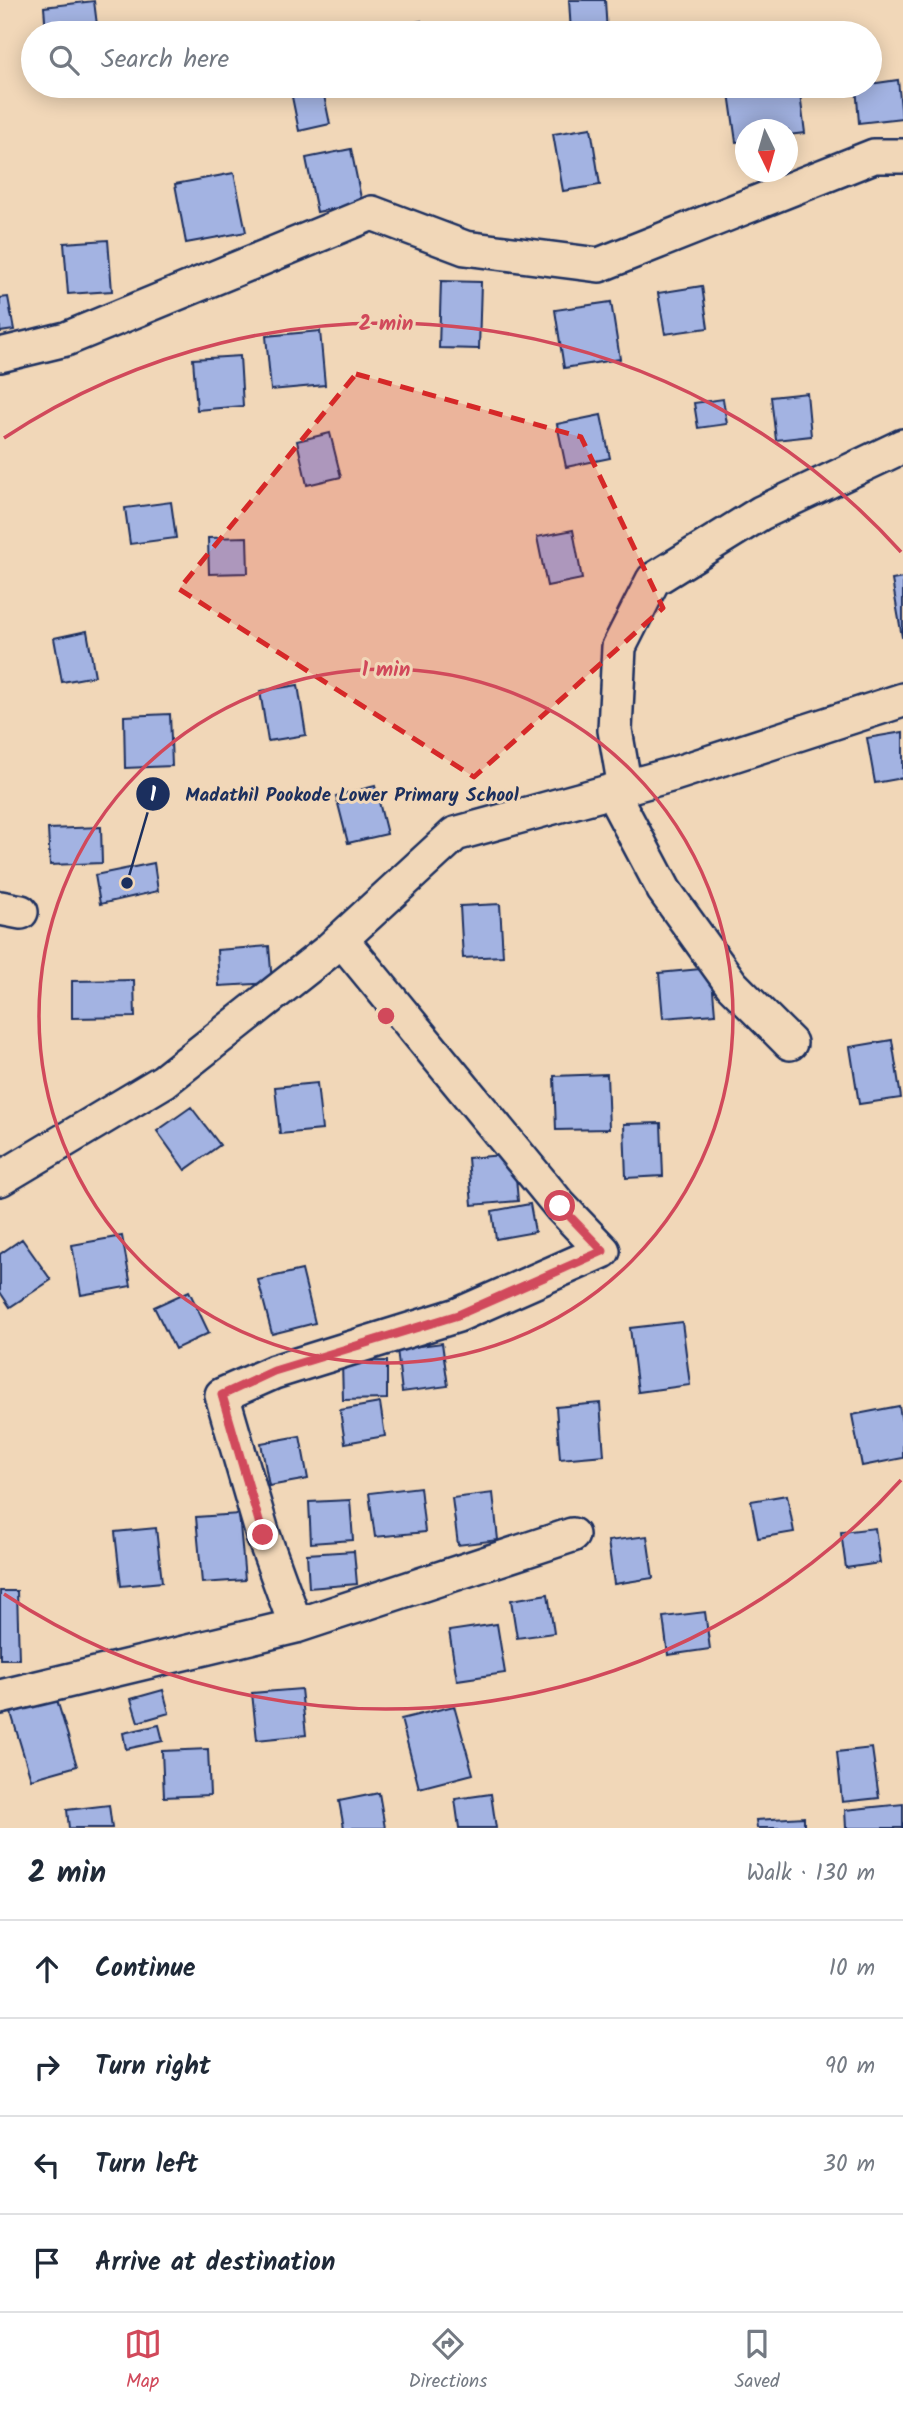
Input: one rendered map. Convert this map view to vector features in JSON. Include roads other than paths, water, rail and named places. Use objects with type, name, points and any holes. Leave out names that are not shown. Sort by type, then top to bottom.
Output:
[{"type":"street","points":[[0,355],[66,339],[372,213],[465,248],[599,265],[874,156],[903,156]]},
{"type":"street","points":[[790,1043],[732,985],[664,890],[618,790],[615,730],[619,647],[653,580],[761,513],[903,446]]},
{"type":"street","points":[[0,1180],[164,1082],[341,939],[455,834],[618,790],[903,700]]},
{"type":"street","points":[[296,1626],[263,1535],[222,1395],[274,1371],[458,1315],[603,1251],[560,1206],[341,939]]},
{"type":"street","points":[[0,1697],[296,1626],[572,1535]]},
{"type":"place","name":"Madathil Pookode Lower Primary School","points":[[127,883]]}]
